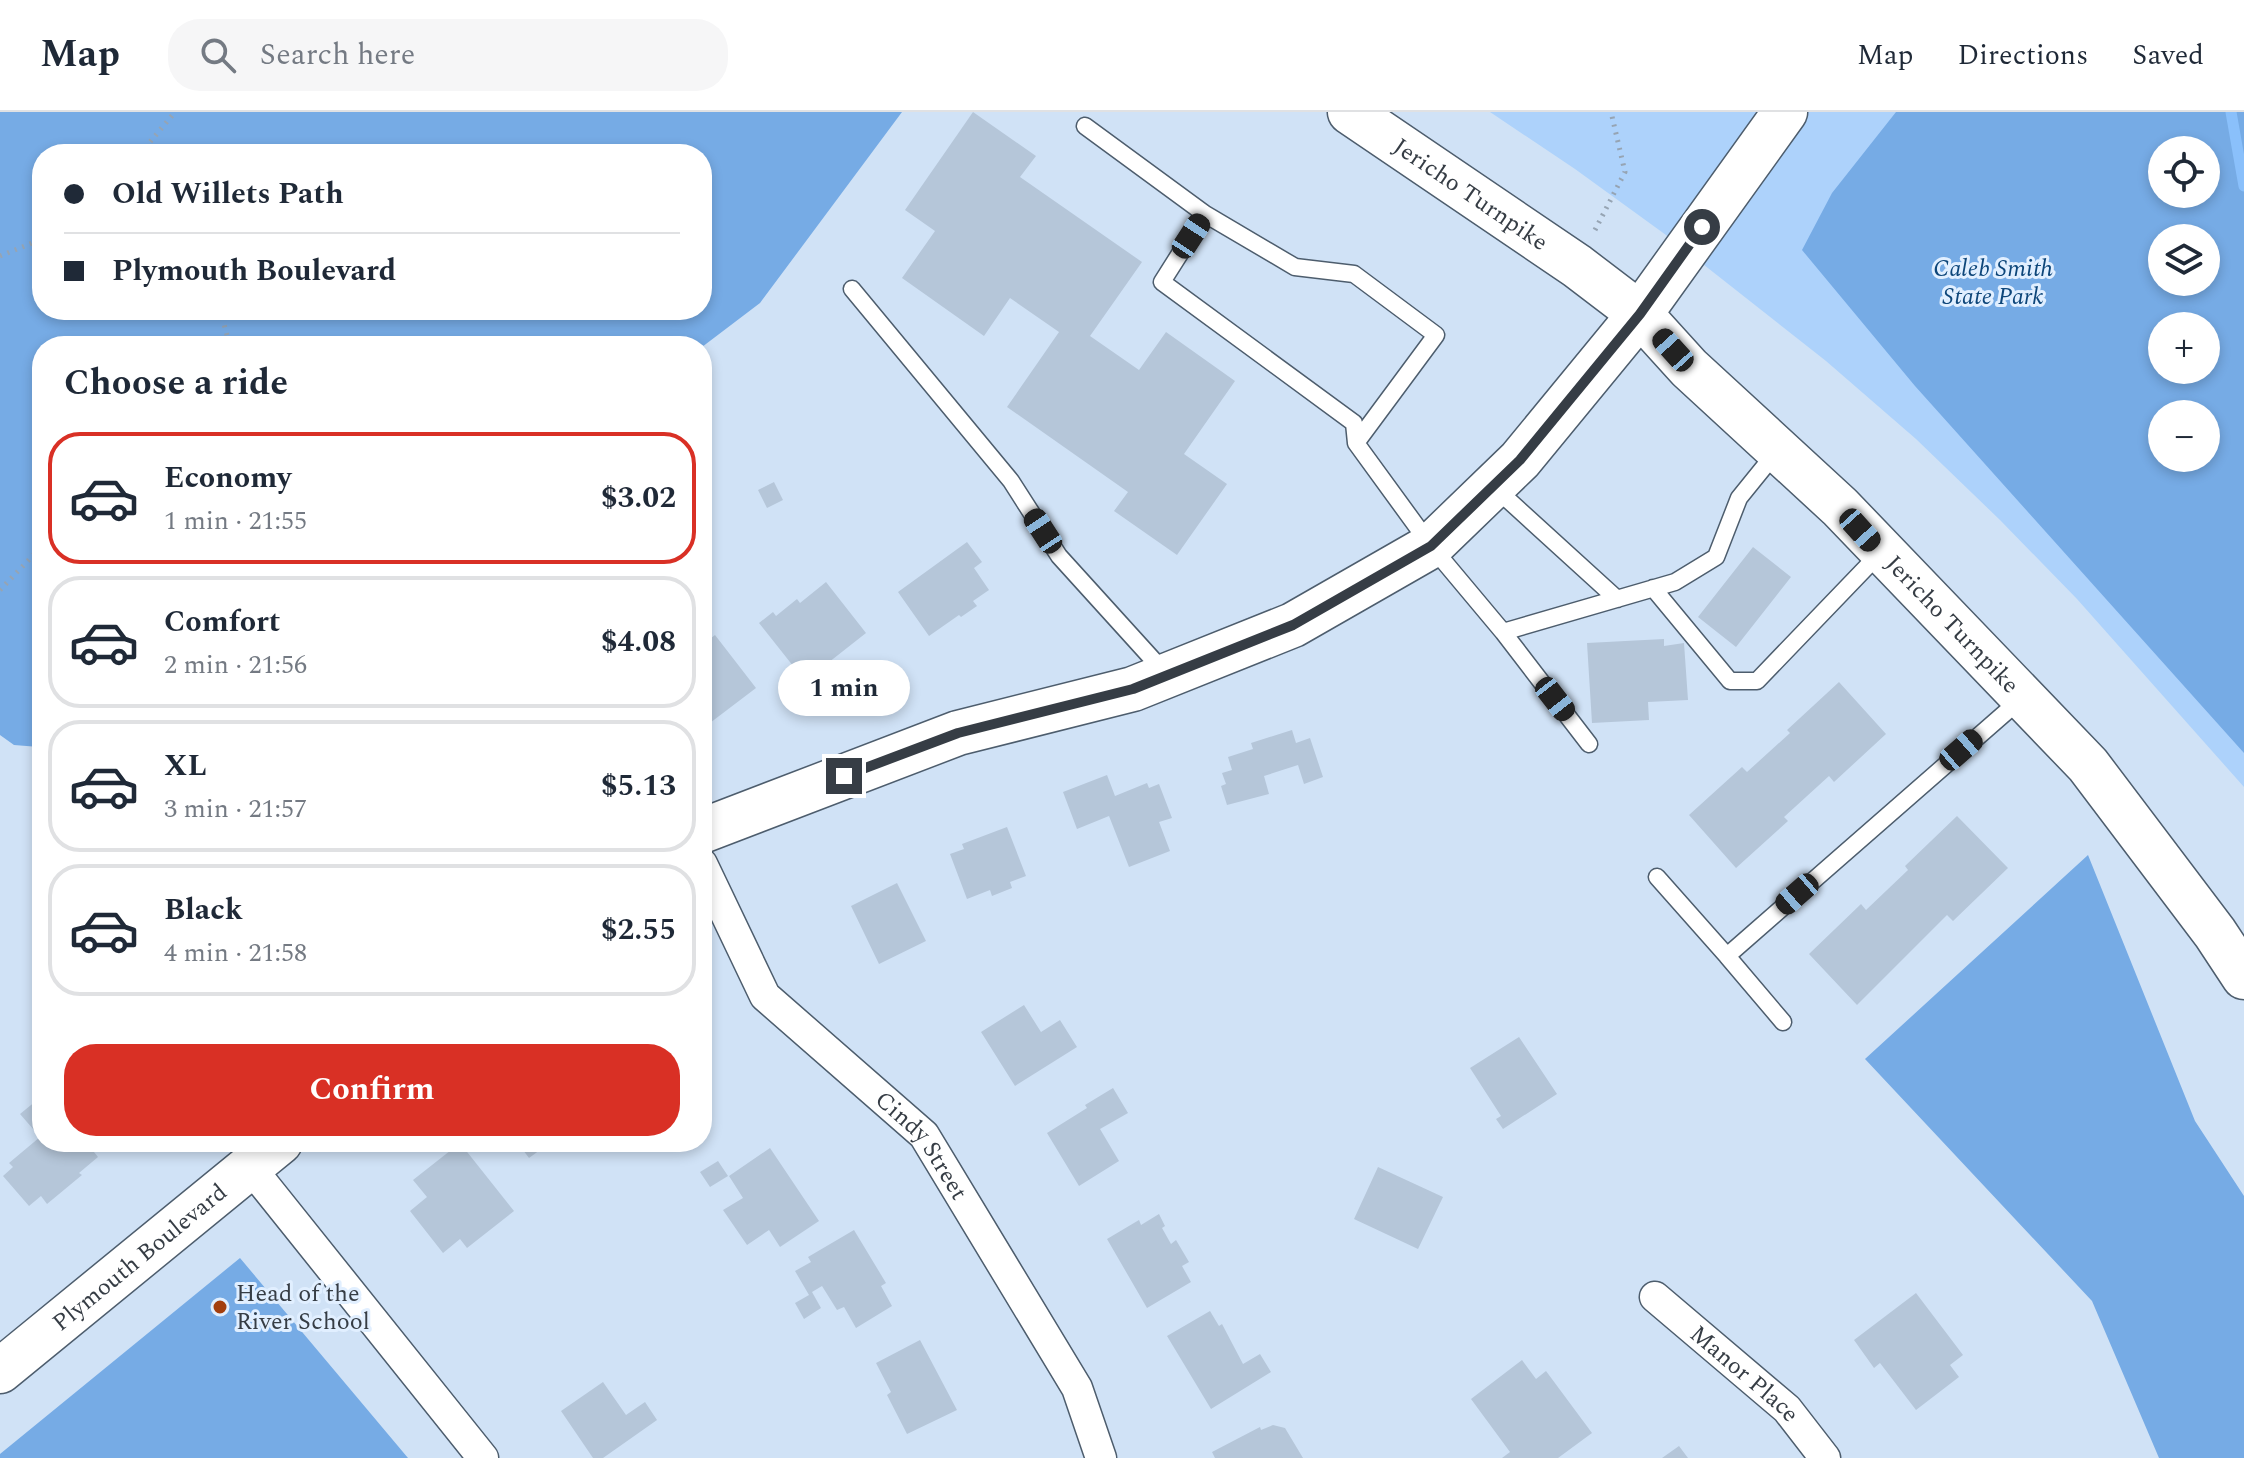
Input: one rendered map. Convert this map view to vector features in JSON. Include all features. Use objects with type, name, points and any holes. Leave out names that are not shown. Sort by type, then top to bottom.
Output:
[{"type":"main road","name":"Jericho Turnpike","points":[[1350,112],[1577,266],[1640,314],[1689,368],[1840,507],[2088,765],[2215,933],[2244,977]]},
{"type":"main road","points":[[712,827],[958,733],[1133,689],[1293,625],[1431,546],[1520,460],[1640,314],[1785,112]]},
{"type":"main road","name":"Plymouth Boulevard","points":[[0,1371],[265,1155]]},
{"type":"street","name":"Cindy Street","points":[[712,885],[765,996],[924,1135],[1077,1388],[1101,1458]]},
{"type":"street","points":[[265,1155],[483,1458]]},
{"type":"street","name":"Manor Place","points":[[1655,1297],[1787,1409],[1825,1458]]},
{"type":"lane","points":[[1085,126],[1205,214],[1295,267],[1354,274],[1436,335],[1356,443]]},
{"type":"lane","points":[[1205,214],[1162,282],[1354,423],[1356,443],[1431,546],[1503,632],[1589,744]]},
{"type":"lane","points":[[852,289],[1011,481],[1059,556],[1167,675]]},
{"type":"lane","points":[[1503,632],[1675,582],[1716,557],[1739,498],[1779,448]]},
{"type":"lane","points":[[1493,486],[1617,599]]},
{"type":"lane","points":[[1653,588],[1730,681],[1757,681],[1881,552]]},
{"type":"lane","points":[[1727,956],[2022,697]]},
{"type":"lane","points":[[1657,877],[1783,1022]]},
{"type":"path","points":[[148,144],[175,112]]},
{"type":"path","points":[[1577,266],[1625,172],[1611,112]]},
{"type":"path","points":[[0,256],[32,243]]},
{"type":"path","points":[[0,590],[32,556]]},
{"type":"green space","points":[[0,112],[902,112],[760,303],[712,339],[712,336],[32,336],[32,746],[14,745],[0,735]]},
{"type":"green space","name":"Caleb Smith State Park","points":[[1490,112],[2244,112],[2244,787],[2077,599],[1916,439],[1826,361],[1666,235]]},
{"type":"green space","name":"Caleb Smith State Park","points":[[1896,112],[2244,112],[2244,753],[1915,386],[1802,250],[1832,193]]},
{"type":"green space","points":[[2088,855],[2195,1121],[2244,1196],[2244,1458],[2159,1458],[2092,1301],[1865,1059]]},
{"type":"green space","name":"Head of the River School","points":[[240,1258],[408,1458],[0,1458],[0,1454]]},
{"type":"building","points":[[973,112],[1036,156],[1020,177],[1142,262],[1090,336],[1139,370],[1166,332],[1235,381],[1184,454],[1227,484],[1177,555],[1114,511],[1128,492],[1007,407],[1059,332],[1010,298],[984,336],[902,278],[935,231],[905,210]]},
{"type":"building","points":[[774,482],[783,500],[767,508],[758,490]]},
{"type":"building","points":[[967,542],[982,562],[974,568],[989,590],[973,601],[977,606],[929,636],[898,592]]},
{"type":"building","points":[[1753,547],[1791,577],[1736,647],[1698,617]]},
{"type":"building","points":[[826,582],[866,633],[805,681],[759,623],[773,612],[776,616],[797,599],[800,603]]},
{"type":"building","points":[[715,635],[756,688],[712,721],[712,637]]},
{"type":"building","points":[[1664,639],[1664,646],[1684,643],[1688,700],[1648,702],[1649,720],[1592,723],[1587,643]]},
{"type":"building","points":[[1839,682],[1886,734],[1834,782],[1829,776],[1784,817],[1788,821],[1736,868],[1689,815],[1742,767],[1747,772]]},
{"type":"building","points":[[1292,730],[1296,743],[1310,738],[1323,777],[1304,784],[1298,765],[1264,776],[1269,794],[1227,805],[1221,786],[1226,784],[1222,773],[1232,770],[1228,757],[1253,749],[1251,743]]},
{"type":"building","points":[[1107,775],[1115,796],[1147,783],[1149,788],[1159,784],[1172,818],[1159,822],[1170,851],[1129,867],[1109,816],[1077,829],[1063,792]]},
{"type":"building","points":[[1957,816],[2008,868],[1953,921],[1947,915],[1857,1005],[1809,954],[1861,904],[1866,910],[1908,870],[1905,866]]},
{"type":"building","points":[[1007,827],[1026,876],[1010,882],[1012,888],[992,896],[990,890],[967,899],[950,854],[964,849],[962,844]]},
{"type":"building","points":[[897,883],[926,941],[879,964],[851,906]]},
{"type":"building","points":[[1024,1005],[1041,1032],[1060,1020],[1077,1047],[1015,1086],[981,1032]]},
{"type":"building","points":[[1519,1037],[1557,1094],[1503,1129],[1496,1119],[1501,1116],[1470,1068]]},
{"type":"building","points":[[1113,1088],[1128,1113],[1100,1129],[1119,1161],[1079,1186],[1047,1133]]},
{"type":"building","points":[[32,1104],[32,1128],[20,1114]]},
{"type":"building","points":[[32,1144],[32,1152],[94,1152],[98,1157],[47,1204],[41,1196],[29,1206],[3,1176],[13,1167],[9,1163]]},
{"type":"building","points":[[770,1148],[819,1221],[780,1247],[769,1230],[747,1245],[723,1210],[743,1198],[729,1176]]},
{"type":"building","points":[[449,1152],[467,1152],[514,1211],[467,1248],[460,1239],[443,1253],[410,1211],[427,1197],[413,1180]]},
{"type":"building","points":[[718,1161],[728,1176],[710,1187],[700,1172]]},
{"type":"building","points":[[1378,1167],[1443,1197],[1418,1249],[1354,1219]]},
{"type":"building","points":[[1159,1214],[1165,1226],[1162,1228],[1171,1244],[1176,1240],[1189,1262],[1182,1266],[1191,1282],[1147,1308],[1107,1239],[1139,1220],[1141,1225]]},
{"type":"building","points":[[854,1230],[886,1283],[881,1286],[892,1306],[856,1328],[844,1307],[837,1310],[822,1286],[812,1292],[821,1308],[804,1319],[795,1303],[809,1295],[795,1271],[811,1262],[808,1257]]},
{"type":"building","points":[[1916,1293],[1963,1355],[1950,1365],[1959,1377],[1916,1410],[1880,1363],[1874,1368],[1854,1340]]},
{"type":"building","points":[[1210,1311],[1219,1326],[1222,1324],[1243,1364],[1260,1354],[1271,1372],[1211,1409],[1167,1336]]},
{"type":"building","points":[[920,1340],[957,1410],[907,1434],[887,1395],[891,1392],[876,1363]]},
{"type":"building","points":[[1522,1360],[1536,1379],[1546,1371],[1592,1433],[1558,1458],[1502,1458],[1510,1452],[1471,1399]]},
{"type":"building","points":[[603,1382],[626,1415],[645,1402],[657,1420],[603,1458],[593,1458],[561,1411]]},
{"type":"building","points":[[1273,1425],[1285,1428],[1303,1458],[1215,1458],[1212,1452],[1260,1427],[1261,1430]]},
{"type":"building","points":[[1679,1446],[1688,1458],[1662,1458]]},
{"type":"waterway","points":[[2231,112],[2244,186]]},
{"type":"place","name":"Head of the River School","points":[[220,1307]]},
{"type":"route","points":[[844,776],[958,733],[1133,689],[1293,625],[1431,546],[1520,460],[1640,314],[1702,227]]}]
